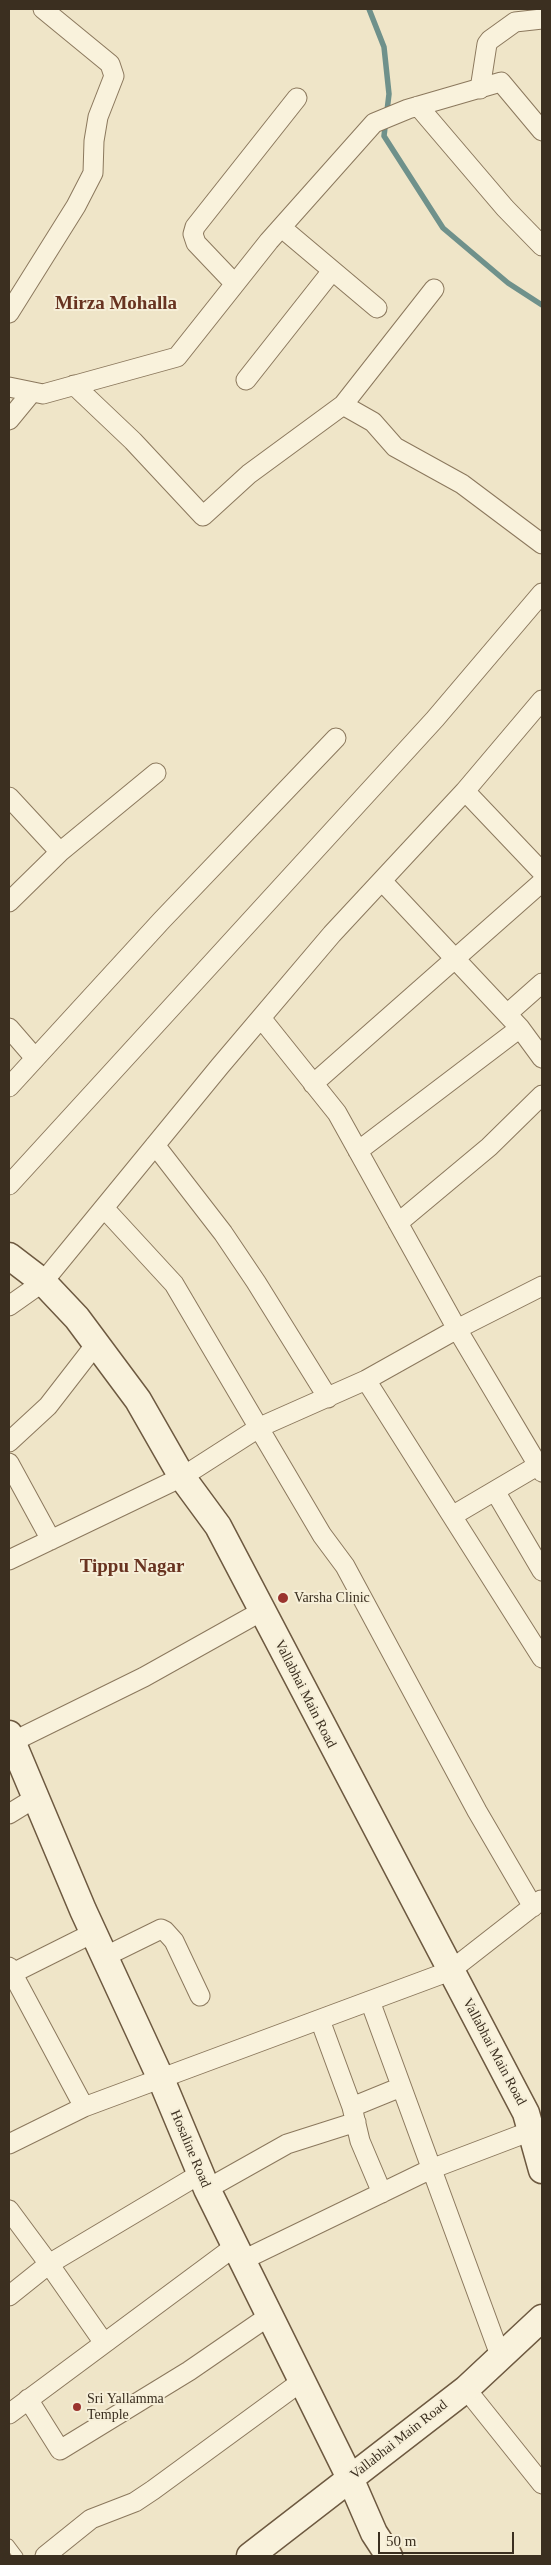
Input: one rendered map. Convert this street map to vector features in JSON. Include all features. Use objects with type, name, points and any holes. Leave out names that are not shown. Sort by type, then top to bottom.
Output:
[{"type":"street","points":[[9,314],[76,206],[93,173],[94,141],[98,117],[114,76],[110,64],[43,9]]},
{"type":"street","points":[[480,89],[487,44],[490,40],[515,22],[542,19]]},
{"type":"street","points":[[9,387],[43,394],[176,357],[282,228],[374,123],[413,107],[501,82],[542,131]]},
{"type":"street","points":[[235,284],[196,244],[193,234],[195,228],[297,98]]},
{"type":"street","points":[[413,107],[542,246]]},
{"type":"street","points":[[282,228],[377,308]]},
{"type":"street","points":[[246,380],[332,271]]},
{"type":"street","points":[[74,385],[133,441],[203,516],[249,474],[343,405],[373,364],[434,289]]},
{"type":"street","points":[[9,420],[32,392]]},
{"type":"street","points":[[343,405],[373,422],[395,447],[462,484],[542,544]]},
{"type":"street","points":[[9,1185],[435,719],[542,593]]},
{"type":"street","points":[[9,1306],[42,1282],[332,934],[465,791],[542,700]]},
{"type":"street","points":[[9,1087],[162,920],[336,738]]},
{"type":"street","points":[[9,902],[60,852],[156,773]]},
{"type":"street","points":[[465,791],[542,872]]},
{"type":"street","points":[[9,797],[60,852]]},
{"type":"street","points":[[382,881],[520,1028],[542,1058]]},
{"type":"street","points":[[313,1084],[456,960],[542,882]]},
{"type":"street","points":[[507,1014],[542,983]]},
{"type":"street","points":[[261,1018],[337,1113],[457,1329],[541,1467],[495,1490],[452,1516]]},
{"type":"street","points":[[9,1028],[35,1058]]},
{"type":"street","points":[[358,1151],[520,1028]]},
{"type":"street","points":[[398,1224],[489,1147],[542,1095]]},
{"type":"street","points":[[155,1145],[223,1234],[256,1282],[328,1398]]},
{"type":"street","points":[[9,2144],[84,2108],[450,1971],[538,1903],[477,1811],[345,1566],[322,1536],[260,1427],[174,1284],[104,1208]]},
{"type":"street","name":"Vallabhai Main Road","points":[[9,1256],[42,1282],[77,1318],[138,1400],[182,1477],[218,1526],[526,2113],[542,2170]]},
{"type":"street","points":[[9,1560],[182,1477],[260,1427],[366,1380],[457,1329],[542,1286]]},
{"type":"street","points":[[9,1442],[48,1406],[96,1344]]},
{"type":"street","points":[[366,1380],[542,1658]]},
{"type":"street","points":[[9,1462],[51,1540]]},
{"type":"street","points":[[495,1490],[542,1571]]},
{"type":"street","points":[[10,1737],[144,1677],[262,1611]]},
{"type":"street","name":"Hosaline Road","points":[[10,1737],[104,1957],[160,2079],[203,2182],[350,2478],[374,2533],[389,2556]]},
{"type":"street","points":[[9,1814],[36,1798]]},
{"type":"street","points":[[104,1957],[161,1929],[174,1941],[200,1996]]},
{"type":"street","points":[[84,2108],[10,1972],[94,1933]]},
{"type":"street","points":[[370,2001],[501,2358]]},
{"type":"street","points":[[320,2020],[354,2114],[360,2141],[382,2193]]},
{"type":"street","points":[[9,2296],[49,2264],[203,2182],[354,2114],[401,2087]]},
{"type":"street","points":[[9,2414],[104,2343],[238,2254],[382,2193],[431,2169],[531,2131]]},
{"type":"street","points":[[9,2210],[104,2343]]},
{"type":"street","points":[[28,2399],[60,2450],[189,2371],[269,2316]]},
{"type":"street","name":"Vallabhai Main Road","points":[[250,2556],[466,2389],[501,2358],[521,2336],[541,2321]]},
{"type":"street","points":[[45,2556],[91,2519],[135,2502],[153,2490],[302,2381]]},
{"type":"street","points":[[466,2389],[542,2484]]},
{"type":"lane","points":[[9,2544],[18,2556]]},
{"type":"waterway","points":[[369,9],[384,47],[389,94],[384,136],[443,228],[508,283],[542,305]]},
{"type":"place","name":"Varsha Clinic","points":[[283,1598]]},
{"type":"place","name":"Sri Yallamma Temple","points":[[77,2407]]},
{"type":"district","name":"Mirza Mohalla","points":[[116,304]]},
{"type":"district","name":"Tippu Nagar","points":[[132,1567]]}]
